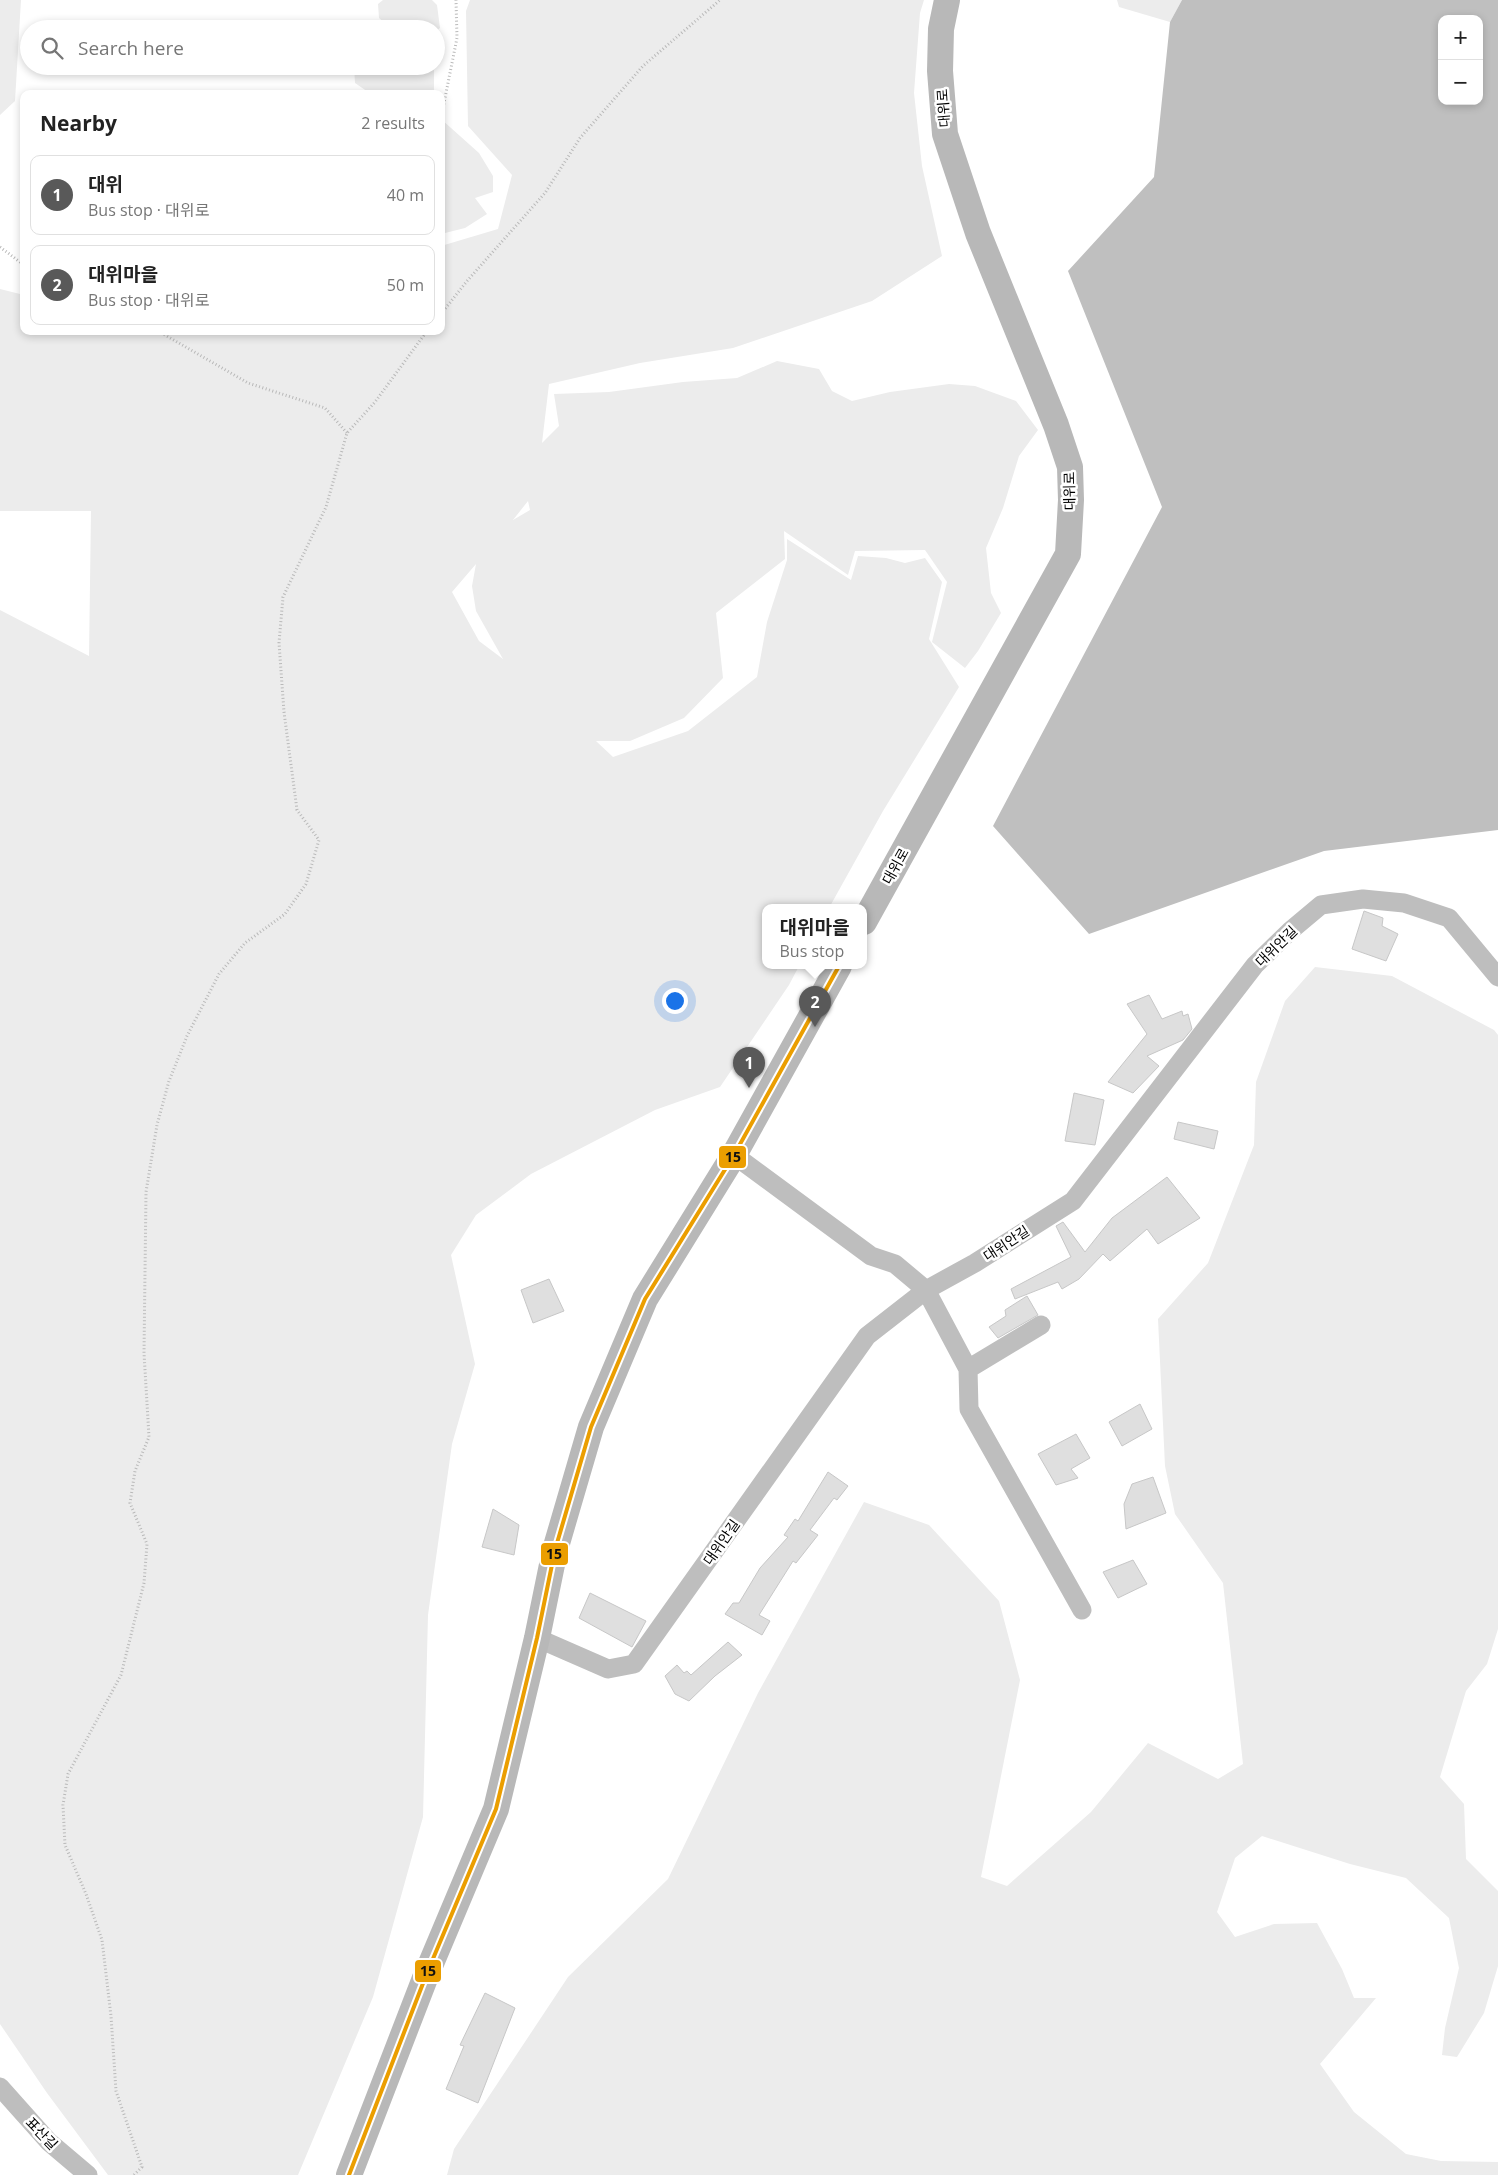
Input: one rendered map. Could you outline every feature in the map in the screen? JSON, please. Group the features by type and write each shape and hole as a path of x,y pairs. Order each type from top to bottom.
{"main road":[{"name":"대위로","path":"867,917 1068,554 1071,500 1070,467 1056,425 978,233 945,134 940,71 941,29 947,0"},
{"path":"349,2175 427,1973 496,1809 537,1638 555,1550 586,1446 621,1355 645,1299 734,1155 837,969"}],"street":[{"name":"대위안길","path":"537,1638 608,1669 634,1664 867,1336 926,1290 974,1263 1073,1201 1256,965 1290,931 1320,905 1363,899 1404,903 1449,918 1498,977"},
{"path":"734,1155 870,1256 895,1264 926,1290 968,1369 969,1409 1082,1610"},
{"path":"968,1369 1041,1324"},
{"name":"표산길","path":"0,2087 49,2142 88,2175"}],"path":[{"path":"445,98 457,38 456,0"},
{"path":"445,309 545,193 580,138 618,95 644,66 720,0"},
{"path":"0,247 20,262"},
{"path":"165,335 248,383 325,408 347,433"},
{"path":"134,2175 142,2167 116,2091 111,2016 102,1940 86,1894 65,1845 63,1805 68,1774 121,1675 144,1583 147,1544 130,1503 135,1471 149,1437 144,1353 146,1192 157,1125 169,1081 187,1036 219,974 245,943 285,914 306,884 319,840 297,810 284,712 278,643 283,597 326,507 347,433 375,402 425,335"}],"shaded area":[{"path":"0,0 21,0 15,101 0,115"},
{"path":"383,0 432,0 437,5 439,20 381,20 379,18 378,4"},
{"path":"470,0 924,0 920,13 914,93 922,166 942,256 872,301 733,348 640,363 549,384 542,443 559,426 554,394 609,392 683,382 737,378 777,361 819,369 832,391 852,401 890,392 949,384 975,386 1016,401 1038,430 1019,456 1003,508 986,548 991,593 1001,613 978,651 965,668 932,642 947,582 925,550 855,551 848,575 784,531 785,559 716,613 723,678 684,718 630,741 596,741 613,757 688,731 757,677 767,622 787,560 787,539 851,580 858,556 886,558 905,563 925,558 942,582 929,639 959,687 883,811 831,904 762,904 762,969 797,969 789,985 720,1087 655,1110 531,1174 476,1215 451,1255 475,1364 452,1444 428,1615 423,1817 373,1997 298,2175 108,2175 47,2093 0,2024 0,610 89,656 91,511 0,511 0,289 20,294 20,335 445,335 445,245 498,229 512,175 468,126 466,11","holes":["528,501 530,510 513,520","476,564 472,586 476,611 503,659 479,641 452,592"]},
{"path":"1117,0 1182,0 1170,22 1119,7"},
{"path":"1182,0 1498,0 1498,830 1324,851 1089,934 993,826 1162,507 1068,271 1154,177 1170,22"},
{"path":"355,75 434,75 434,90 365,90 355,83"},
{"path":"445,123 479,153 493,176 493,192 475,198 487,214 465,228 445,233"},
{"path":"1315,967 1392,976 1494,1030 1498,1035 1498,1629 1487,1664 1466,1691 1440,1777 1464,1804 1466,1859 1498,1891 1498,1966 1484,2013 1457,2057 1442,2055 1445,2028 1459,1968 1449,1918 1406,1878 1350,1864 1262,1836 1235,1858 1217,1912 1235,1937 1274,1924 1317,1923 1342,1969 1354,1998 1376,1998 1320,2064 1354,2112 1406,2154 1441,2161 1498,2162 1498,2175 447,2175 454,2149 568,1977 668,1879 758,1693 864,1502 929,1525 999,1601 1020,1680 981,1877 1007,1886 1091,1812 1148,1743 1218,1779 1243,1764 1223,1583 1175,1514 1165,1466 1158,1319 1208,1263 1254,1145 1256,1082 1285,1001"}],"building":[{"path":"1364,911 1383,918 1382,926 1398,934 1386,961 1352,949"},
{"path":"1149,995 1162,1019 1182,1011 1183,1016 1188,1014 1192,1029 1183,1040 1147,1056 1159,1066 1133,1093 1108,1082 1147,1034 1127,1004"},
{"path":"1074,1093 1104,1100 1095,1145 1065,1141"},
{"path":"1178,1122 1218,1131 1214,1149 1174,1139"},
{"path":"1167,1177 1200,1218 1158,1244 1147,1229 1110,1261 1103,1254 1079,1279 1062,1289 1058,1282 1015,1299 1011,1289 1071,1257 1056,1226 1063,1222 1085,1252 1112,1218"},
{"path":"549,1279 564,1311 533,1323 521,1290"},
{"path":"1027,1296 1038,1315 998,1338 989,1327 1006,1316 1005,1310"},
{"path":"1140,1404 1152,1429 1122,1446 1109,1422"},
{"path":"1076,1434 1090,1458 1071,1469 1078,1478 1056,1485 1038,1454"},
{"path":"828,1472 848,1486 837,1500 834,1498 810,1530 818,1535 796,1563 793,1561 759,1615 770,1621 762,1635 725,1614 733,1603 739,1603 760,1568 788,1537 784,1535 795,1519 798,1521"},
{"path":"1153,1477 1166,1513 1126,1529 1124,1504 1132,1484"},
{"path":"493,1509 519,1525 514,1555 482,1547"},
{"path":"1133,1560 1147,1584 1118,1598 1103,1572"},
{"path":"590,1593 646,1621 632,1647 579,1618"},
{"path":"728,1642 742,1655 715,1676 689,1701 675,1694 665,1676 677,1665 684,1673 687,1671 691,1675"},
{"path":"485,1993 515,2008 478,2103 446,2089 464,2046 460,2045"}],"transit line":[{"name":"15","path":"349,2175 427,1973 496,1809 537,1638 555,1550 591,1427 645,1299 734,1155 837,969"}],"place":[{"name":"대위마을","path":"815,1027"},
{"name":"대위","path":"749,1088"}]}
